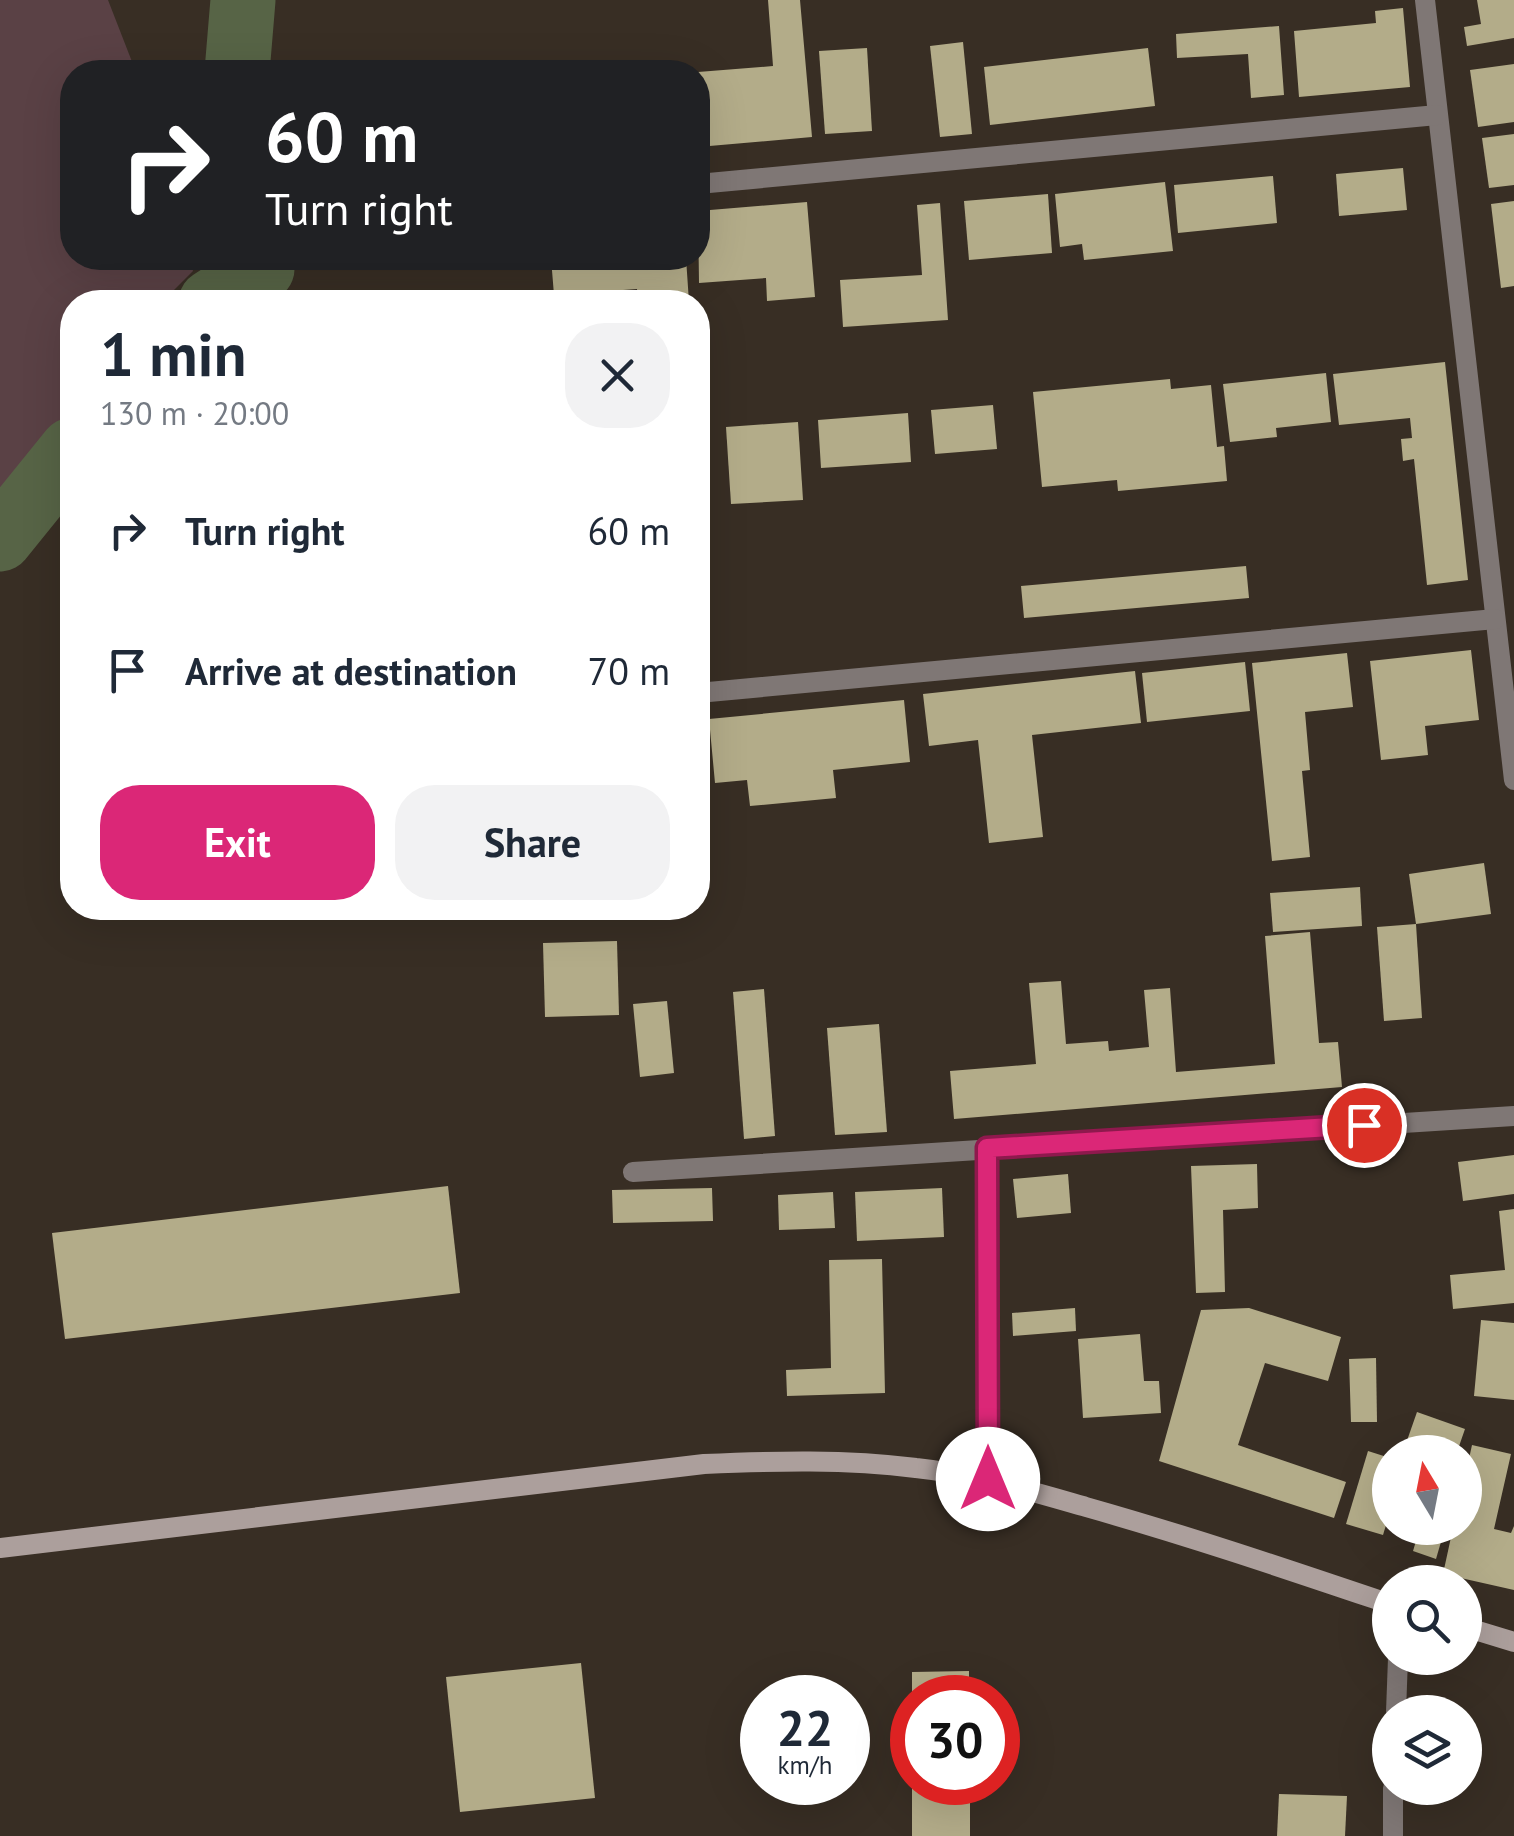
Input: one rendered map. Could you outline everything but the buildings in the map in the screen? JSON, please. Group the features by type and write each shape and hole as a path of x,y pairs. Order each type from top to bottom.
{"main road":[{"path":"0,1548 704,1464 845,1462 988,1479 1189,1536 1372,1598"},
{"path":"1482,1632 1514,1642"}],"street":[{"path":"1425,0 1514,780"},
{"path":"710,183 1437,115"},
{"path":"710,692 1495,618"},
{"path":"633,1172 1514,1116"},
{"path":"987,1148 988,1479"},
{"path":"1393,1805 1393,1836"}],"shaded area":[{"path":"0,0 108,0 131,60 60,60 60,270 193,271 174,290 60,290 60,431 0,509"}],"waterway":[{"path":"238,60 243,0"},
{"path":"230,290 260,270"},
{"path":"0,539 60,465"}],"route":[{"path":"988,1479 987,1148 1364,1125"}]}
